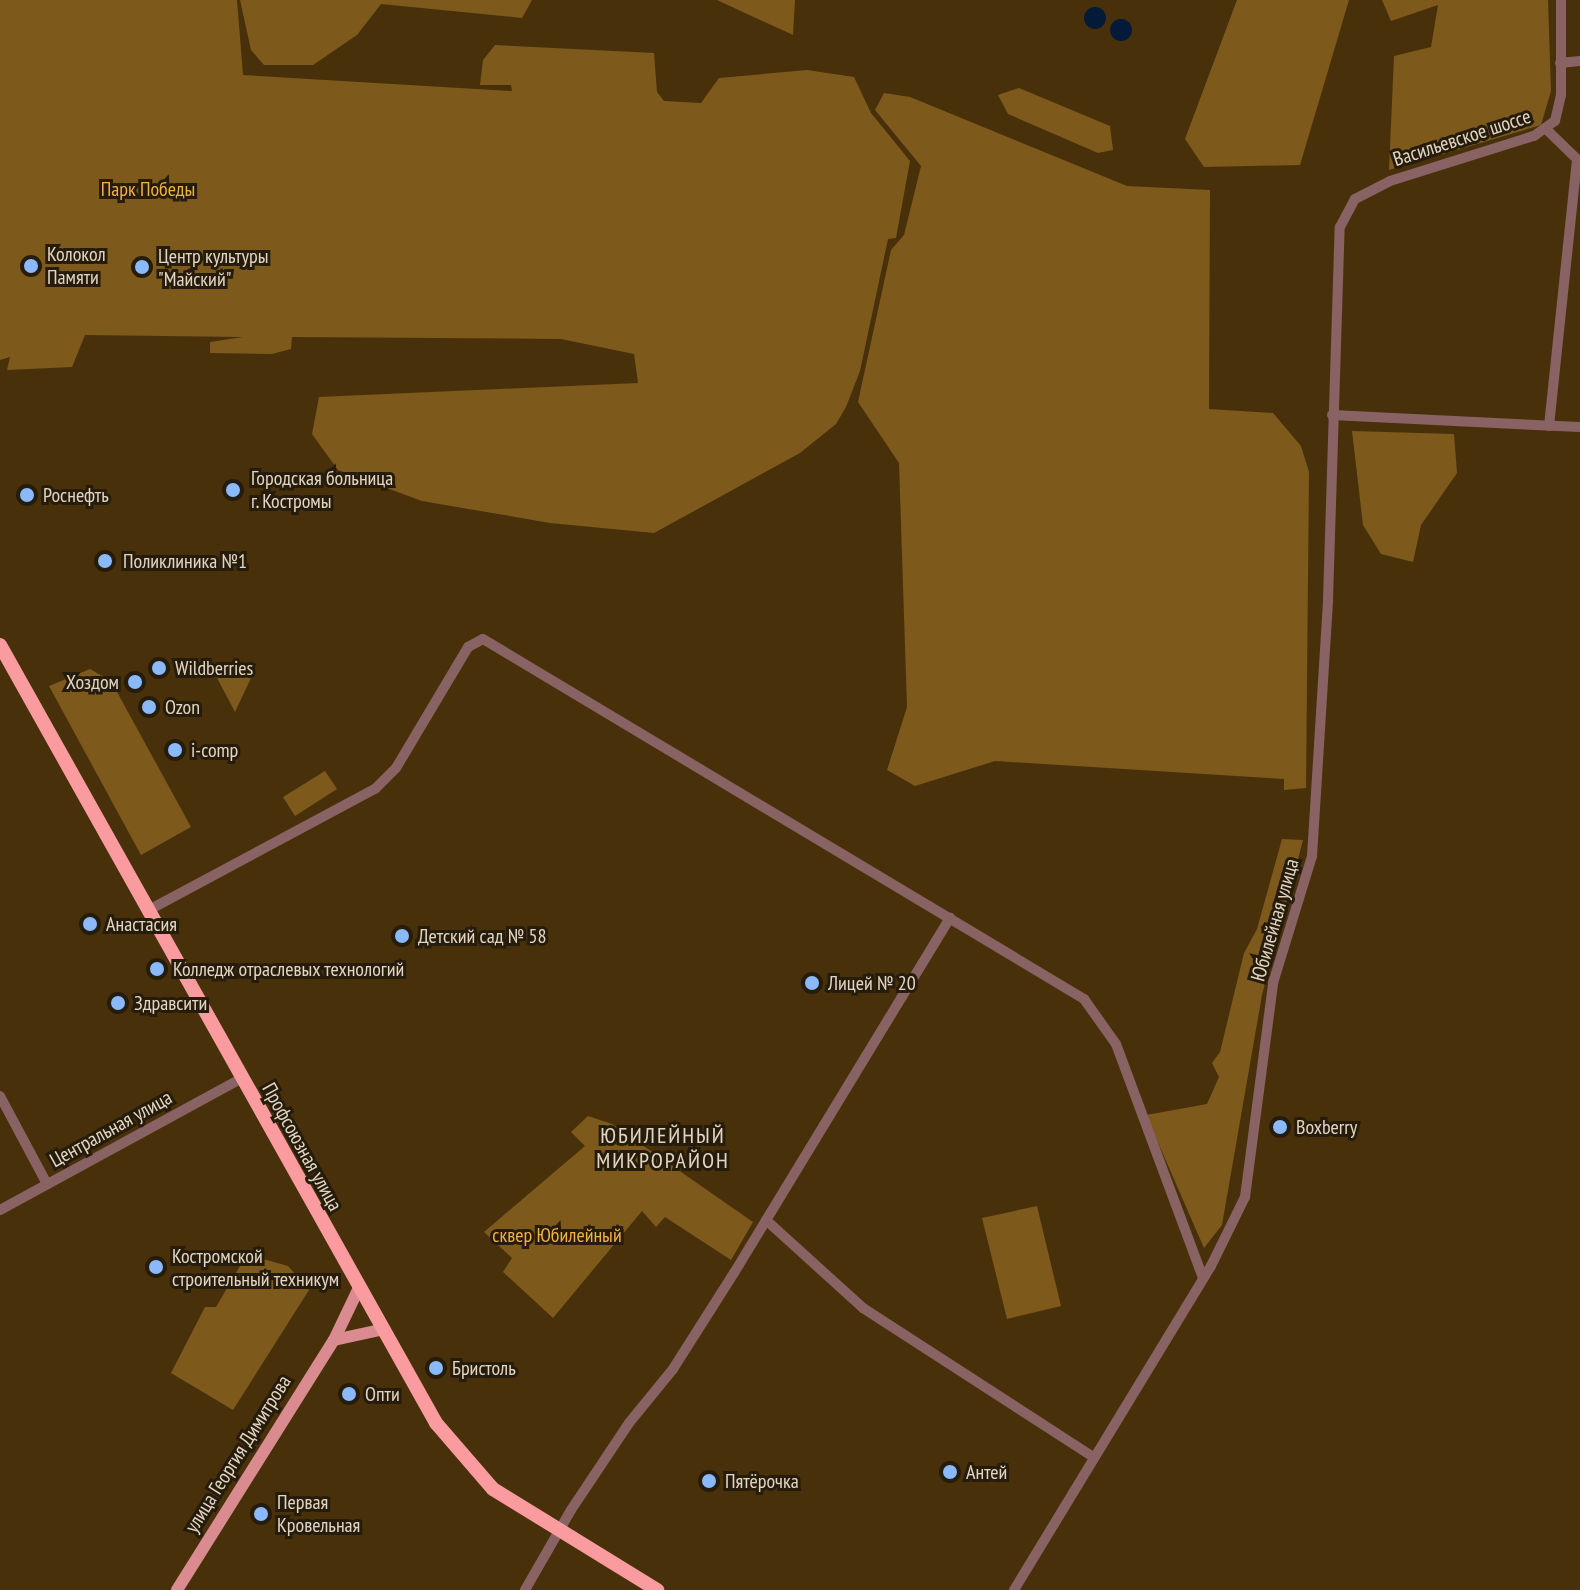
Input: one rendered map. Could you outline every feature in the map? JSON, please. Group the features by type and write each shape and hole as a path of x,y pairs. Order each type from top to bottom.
{"highway":[{"name":"Профсоюзная улица","path":"0,645 380,1330 466,1461 493,1489 657,1590"}],"main road":[{"name":"улица Георгия Димитрова","path":"177,1590 334,1340 358,1290"},
{"path":"334,1340 380,1330"}],"street":[{"name":"Васильевское шоссе","path":"1355,199 1390,181 1546,129 1559,108 1561,0"},
{"path":"1560,63 1580,61"},
{"path":"1546,129 1579,161 1549,426"},
{"name":"Юбилейная улица","path":"1014,1590 1203,1278 1245,1197 1273,983 1312,856 1340,227 1355,199"},
{"path":"1332,415 1580,427"},
{"path":"147,911 375,789 396,768 468,647 483,639 1084,999 1104,1022 1203,1278"},
{"path":"525,1590 629,1423 673,1369 950,918"},
{"name":"Центральная улица","path":"0,1210 240,1079"},
{"path":"0,1097 47,1184"},
{"path":"766,1220 863,1308 1093,1457"}],"green space":[{"name":"Парк Победы","path":"0,0 237,0 243,75 512,91 511,85 480,85 483,60 495,45 654,53 657,92 664,101 701,103 719,78 807,70 854,77 871,113 910,161 896,238 888,239 860,371 846,407 836,424 800,453 654,533 550,523 422,501 338,470 312,434 319,397 638,383 634,354 561,339 292,337 291,349 272,354 210,353 210,342 243,337 85,335 72,367 7,370 10,357 0,360"},
{"path":"240,0 532,0 522,18 381,4 357,35 313,65 264,65 251,50"},
{"path":"717,0 795,0 793,35"},
{"path":"1237,0 1349,0 1300,165 1204,167 1185,139"},
{"path":"1382,0 1548,0 1551,91 1541,125 1389,170 1394,56 1431,47 1438,5 1391,21"},
{"path":"1019,88 1110,126 1113,150 1098,153 1008,114 998,95"},
{"path":"884,93 910,97 1127,186 1210,190 1209,409 1273,413 1301,446 1309,472 1306,788 1284,790 1284,779 995,761 915,786 887,770 907,707 899,463 858,402 891,250 904,235 921,166 875,110"},
{"path":"1352,431 1454,434 1457,473 1421,525 1413,562 1381,554 1363,525"},
{"path":"222,664 251,678 235,712 216,676"},
{"path":"90,669 111,681 191,827 141,855 49,686"},
{"path":"325,771 337,789 295,816 283,797"},
{"path":"1282,839 1303,840 1262,995 1222,1225 1204,1248 1146,1115 1207,1104 1219,1077 1212,1063 1220,1052 1244,953 1257,929"},
{"name":"сквер Юбилейный","path":"588,1116 612,1124 753,1222 731,1260 665,1217 656,1227 642,1211 553,1318 503,1272 512,1258 484,1232 585,1146 571,1132"},
{"path":"1037,1206 1061,1306 1007,1319 982,1218"},
{"path":"263,1259 288,1266 309,1290 233,1410 171,1373 205,1307 216,1307 240,1266"}],"water":[{"path":"1095,7 1106,18 1095,29 1084,18"},
{"path":"1121,19 1129,22 1132,30 1129,38 1121,41 1113,38 1110,30 1113,22"}],"place":[{"name":"Колокол Памяти","path":"31,266"},
{"name":"Центр культуры \"Майский\"","path":"142,267"},
{"name":"Городская больница г. Костромы","path":"233,490"},
{"name":"Роснефть","path":"27,495"},
{"name":"Поликлиника №1","path":"105,561"},
{"name":"Wildberries","path":"159,668"},
{"name":"Хоздом","path":"135,682"},
{"name":"Ozon","path":"149,707"},
{"name":"i-comp","path":"175,750"},
{"name":"Анастасия","path":"90,924"},
{"name":"Детский сад № 58","path":"402,936"},
{"name":"Колледж отраслевых технологий","path":"157,969"},
{"name":"Лицей № 20","path":"812,983"},
{"name":"Здравсити","path":"118,1003"},
{"name":"Boxberry","path":"1280,1127"},
{"name":"Костромской строительный техникум","path":"156,1267"},
{"name":"Бристоль","path":"436,1368"},
{"name":"Опти","path":"349,1394"},
{"name":"Антей","path":"950,1472"},
{"name":"Пятёрочка","path":"709,1481"},
{"name":"Первая Кровельная","path":"261,1514"}],"district":[{"name":"ЮБИЛЕЙНЫЙ МИКРОРАЙОН","path":"663,1148"}]}
